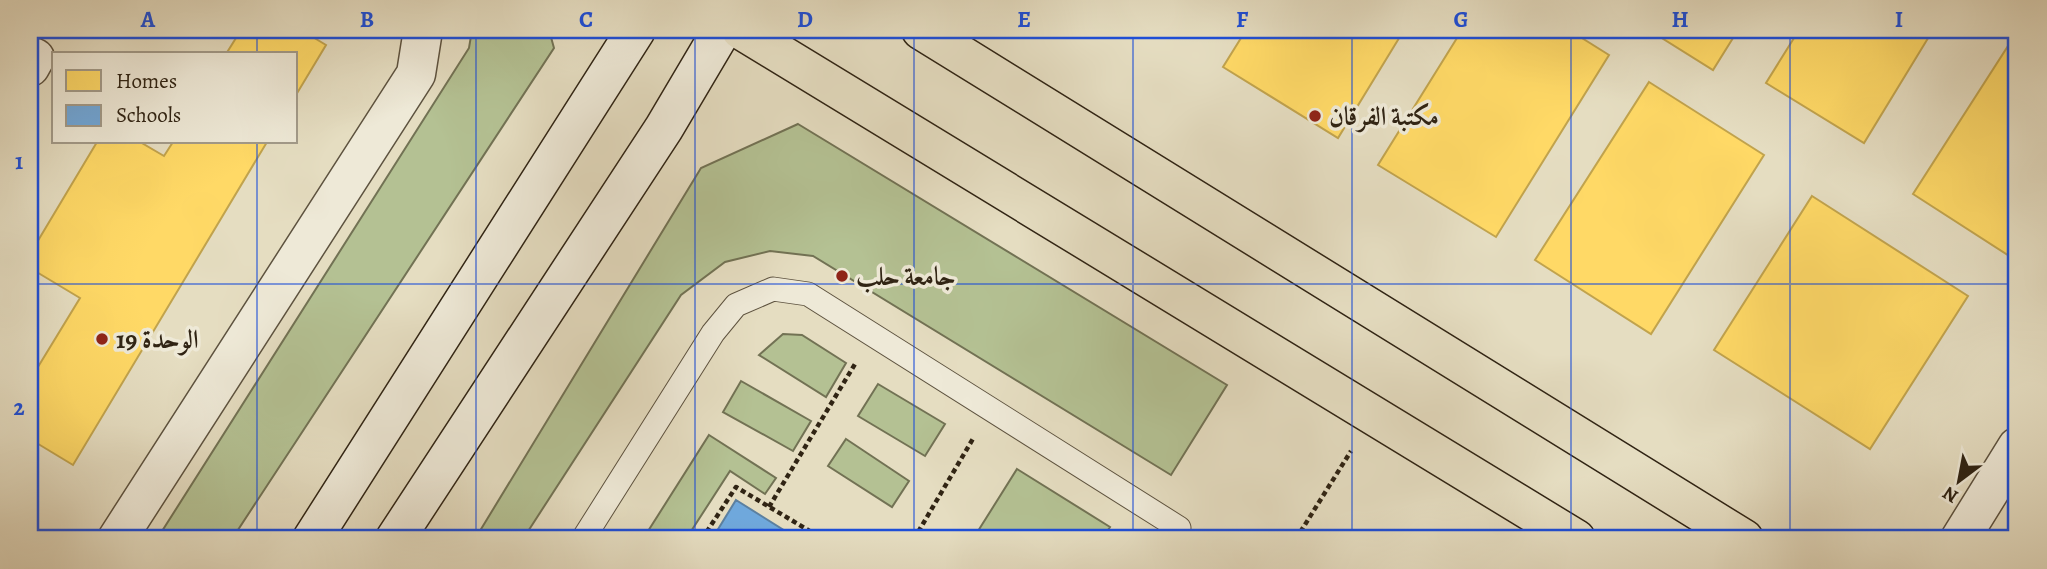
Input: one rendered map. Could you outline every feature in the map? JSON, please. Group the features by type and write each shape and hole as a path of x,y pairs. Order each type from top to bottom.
{"main road":[{"path":"117,539 416,74 423,30"},
{"path":"312,539 636,30"},
{"path":"395,539 656,140 722,30"},
{"path":"741,30 1576,539"},
{"path":"921,30 1744,539"},
{"path":"1960,539 2017,447"}],"lane":[{"path":"583,539 713,333 736,305 773,289 807,294 1180,528"}],"path":[{"path":"769,507 872,335"},
{"path":"914,539 990,409"},
{"path":"1296,539 1374,414"},
{"path":"702,539 736,487 823,539"}],"green space":[{"path":"472,30 549,30 554,48 232,539 157,539 469,48"},
{"path":"798,124 1227,385 1171,475 813,256 770,251 725,262 681,295 523,539 475,539 701,168"},
{"path":"783,334 802,335 846,363 826,397 759,355"},
{"path":"741,381 811,421 793,451 723,412"},
{"path":"878,384 945,424 925,456 858,416"},
{"path":"709,435 776,478 765,494 730,471 686,539 643,539"},
{"path":"846,439 909,481 892,507 828,466"},
{"path":"1017,469 1110,527 1102,539 973,539"}],"building: Homes":[{"path":"241,30 301,30 326,45 298,92 298,52 227,52"},
{"path":"1246,30 1404,30 1338,138 1223,67"},
{"path":"1462,30 1569,30 1609,55 1496,237 1378,165"},
{"path":"1649,30 1738,30 1713,70"},
{"path":"1799,30 1933,30 1864,143 1766,83"},
{"path":"2017,32 2017,261 1913,194"},
{"path":"1649,82 1764,155 1651,334 1535,260"},
{"name":"الوحدة 19","path":"96,144 143,144 164,156 172,144 266,144 73,465 30,439 30,380 80,298 30,268 30,254"},
{"path":"1812,196 1968,296 1870,449 1714,350"}],"building: Schools":[{"path":"736,500 798,539 712,539"},
{"path":"736,500 798,539 712,539"}],"place":[{"name":"مكتبة الفرقان","path":"1315,116"},
{"name":"جامعة حلب","path":"842,276"},
{"name":"الوحدة 19","path":"102,339"}]}
